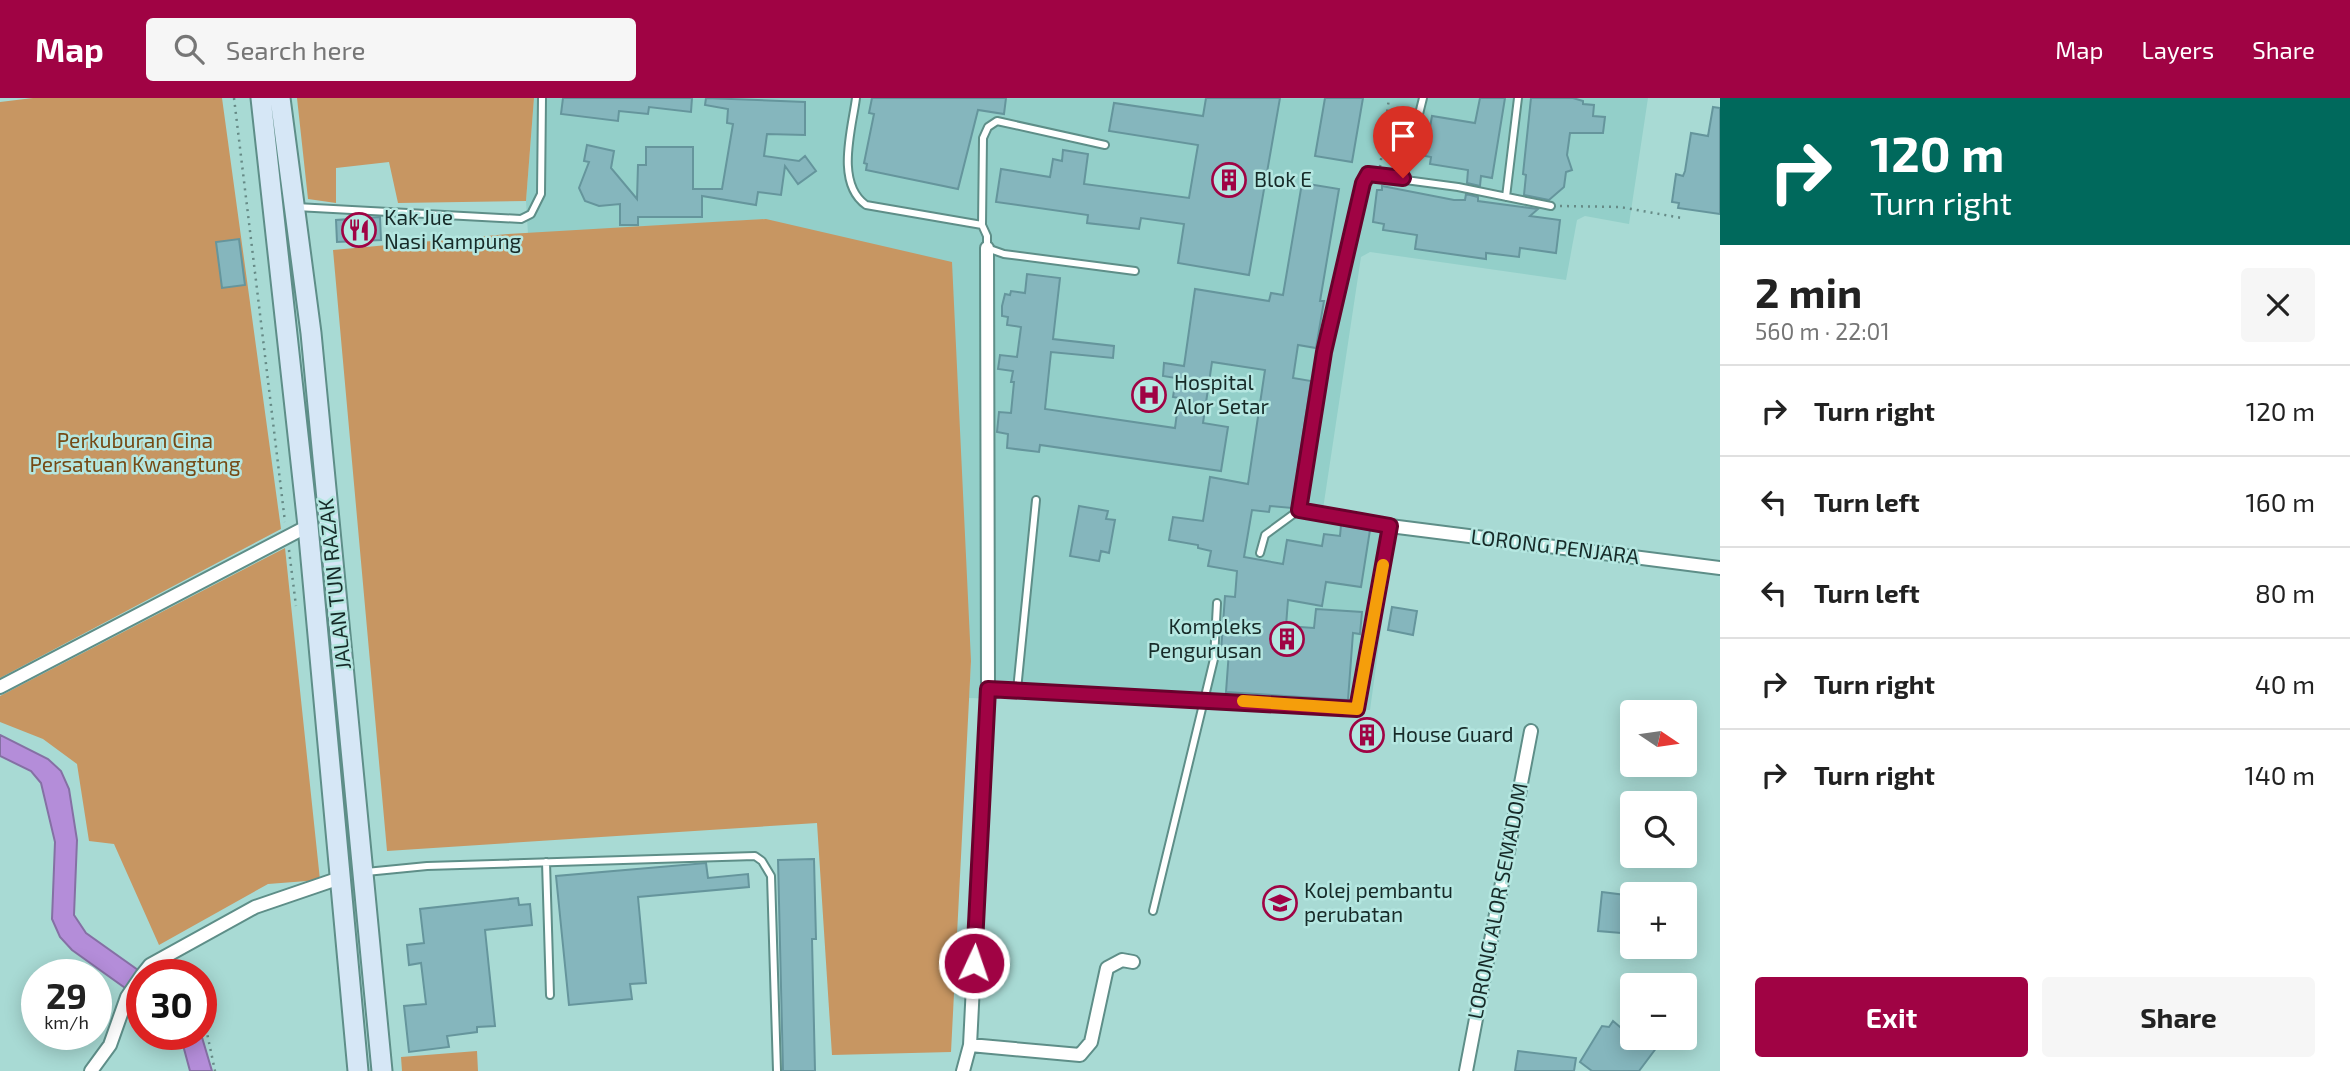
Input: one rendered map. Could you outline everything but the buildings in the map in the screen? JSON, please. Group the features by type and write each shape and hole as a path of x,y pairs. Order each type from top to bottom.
{"main road":[{"name":"JALAN TUN RAZAK","path":"261,98 308,526 358,1071"},
{"name":"JALAN TUN RAZAK","path":"280,98 311,333 382,1071"}],"street":[{"path":"963,1071 970,1045 988,689 986,248"},
{"path":"0,687 308,526"},
{"name":"LORONG PENJARA","path":"1390,526 1720,568"},
{"name":"LORONG ALOR SEMADOM","path":"1466,1071 1531,731"},
{"path":"161,959 255,906 341,878"},
{"path":"970,1045 1080,1055 1091,1042 1107,968 1122,960 1133,962"},
{"path":"90,1071 110,1045 126,1000"}],"lane":[{"path":"293,207 521,219 531,214 541,194 542,98"},
{"path":"856,98 848,167 858,200 866,205 982,225"},
{"path":"1403,178 1423,98"},
{"path":"1506,197 1518,98"},
{"path":"1105,145 997,121 988,127 983,138 982,225 987,236 986,248 1004,254 1135,271"},
{"path":"1260,553 1265,535 1299,510 1324,352 1353,223 1363,183 1368,174 1551,206"},
{"path":"1017,690 1035,500"},
{"path":"988,689 1203,698 1357,709 1390,526 1299,510"},
{"path":"1153,911 1214,659 1217,603"},
{"path":"364,872 546,862 755,856 762,861 771,876 777,1071"},
{"path":"546,862 550,995"}],"path":[{"path":"234,98 298,618"},
{"path":"1380,174 1389,98"},
{"path":"1551,206 1620,206 1682,218"},
{"path":"209,1050 215,1071"}],"shaded area":[{"name":"Hospital Alor Setar","path":"534,98 1648,98 1629,224 1585,216 1577,220 1566,280 1370,252 1361,257 1323,509 1396,520 1370,710 969,698 971,661 766,219 528,234 526,201"},
{"path":"0,735 48,759 61,771 69,789 77,840 74,915 86,933 126,961 126,989 112,979 112,959 85,959 60,937 52,919 55,842 41,783 31,771 0,756"},
{"path":"184,1050 206,1050 212,1071 190,1071"}],"green space":[{"name":"Perkuburan Cina Persatuan Kwangtung","path":"33,98 222,98 281,529 0,678 0,102"},
{"path":"297,98 534,98 526,201 398,203 389,162 336,168 336,203 308,199"},
{"path":"766,219 952,262 971,661 951,1052 832,1055 817,823 387,851 333,250 508,234"},
{"path":"285,548 320,880 268,884 159,945 114,844 89,841 77,764 43,739 0,722 0,696"},
{"path":"477,1051 478,1071 402,1071 401,1057"}],"slow traffic":[{"path":"1243,701 1357,709 1383,565"}],"place":[{"name":"Blok E","path":"1229,180"},
{"name":"Kak Jue Nasi Kampung","path":"359,230"},
{"name":"Hospital Alor Setar","path":"1149,395"},
{"name":"Kompleks Pengurusan","path":"1287,639"},
{"name":"House Guard","path":"1367,735"},
{"name":"Kolej pembantu perubatan","path":"1280,903"}],"route":[{"path":"974,963 988,689 1203,698 1357,709 1390,526 1299,510 1324,352 1363,183 1368,174 1403,178"}]}
